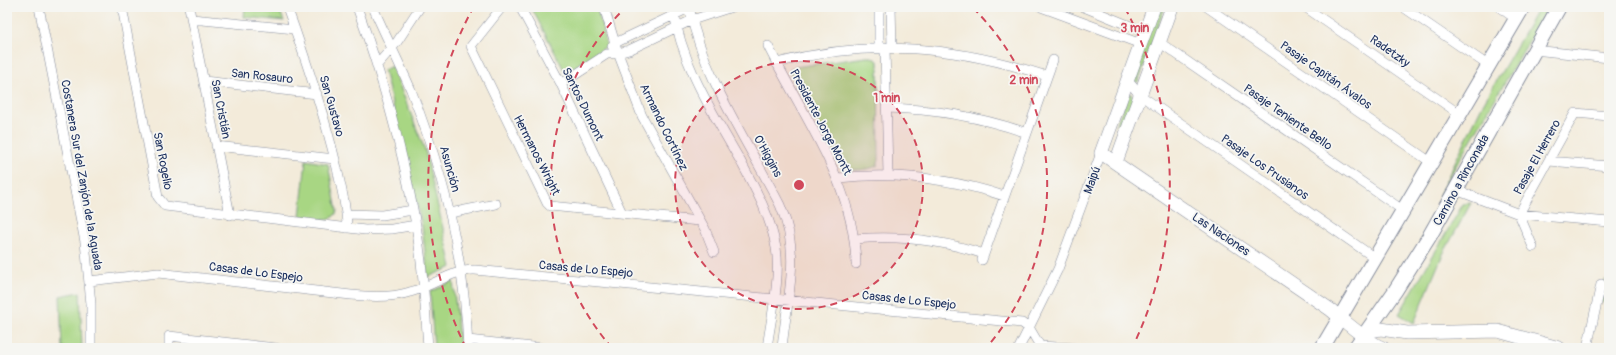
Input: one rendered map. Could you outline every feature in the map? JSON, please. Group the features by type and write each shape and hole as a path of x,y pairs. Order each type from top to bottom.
{"main road":[{"name":"Camino a Rinconada","path":"1355,348 1396,291 1456,190 1559,7"},
{"path":"1322,348 1461,115 1519,13"}],"street":[{"name":"Costanera Sur del Zanjón de la Aguada","path":"39,7 84,242 91,304 91,348"},
{"name":"San Rogelio","path":"122,7 159,201 168,208 374,230 416,225"},
{"name":"San Cristián","path":"189,7 230,215"},
{"name":"San Gustavo","path":"287,7 317,94 335,159 347,214"},
{"path":"357,7 377,65 394,122 413,210 424,288 428,348"},
{"name":"Asunción","path":"373,7 392,48 425,129 450,213 461,272 468,344"},
{"path":"377,65 392,48 420,7"},
{"name":"Hermanos Wright","path":"502,7 471,46 547,203 550,206 699,221"},
{"name":"Santos Dumont","path":"520,7 561,84 622,213"},
{"name":"Armando Cortínez","path":"604,7 618,53 642,116 711,242 714,252"},
{"path":"561,84 607,54 615,43 674,11 690,7"},
{"name":"O'Higgins","path":"690,7 692,20 709,71 784,214 793,251 792,271 782,348"},
{"path":"607,54 618,53 692,20 732,7"},
{"path":"879,7 885,48 888,175"},
{"path":"885,48 891,7"},
{"path":"1041,7 1143,38"},
{"path":"1084,7 1143,38"},
{"name":"Maipú","path":"1019,348 1030,329 1058,269 1154,7"},
{"name":"Maipú","path":"1116,162 1172,7"},
{"name":"Pasaje Capitán Ávalos","path":"1207,7 1432,163"},
{"name":"Radetzky","path":"1305,7 1461,115"},
{"path":"1403,7 1489,66"},
{"path":"1499,7 1519,13"},
{"path":"674,11 677,27 696,82 766,212 774,238 778,262 768,348"},
{"path":"192,19 295,29"},
{"name":"Pasaje Teniente Bello","path":"1159,42 1404,211"},
{"name":"Presidente Jorge Montt","path":"768,46 838,178 849,212 854,239 856,264"},
{"path":"776,63 811,55 885,48 931,49 969,54 1000,61 1048,76"},
{"path":"1534,50 1609,58"},
{"path":"854,239 895,237 925,240 955,245 983,257 1053,60"},
{"name":"Pasaje Los Prusianos","path":"1128,81 1140,95 1375,258"},
{"name":"San Rosauro","path":"204,82 317,94"},
{"path":"886,108 954,114 990,122 1027,133"},
{"name":"Pasaje El Herrero","path":"1519,214 1575,113 1609,116"},
{"path":"1102,151 1132,119"},
{"path":"216,146 335,159"},
{"name":"Las Naciones","path":"1102,151 1340,317 1364,335 1369,342 1383,348"},
{"path":"1549,160 1609,166"},
{"path":"838,178 888,175 950,181 1004,196"},
{"path":"1456,190 1519,214 1609,222"},
{"path":"450,213 496,204"},
{"path":"347,228 347,214 382,215 413,210"},
{"path":"1519,214 1533,247"},
{"name":"Casas de Lo Espejo","path":"89,281 158,273 366,296 402,294 424,288 461,272 475,270 1022,323 1030,329"},
{"path":"1587,348 1601,284"},
{"path":"1030,329 1039,347 1075,348"},
{"path":"1364,335 1372,331 1381,330 1407,333 1498,331 1559,348"},
{"path":"169,348 169,336 276,348"},
{"path":"468,344 542,348"}],"green space":[{"path":"245,7 278,7 284,21 244,17"},
{"path":"531,7 597,7 607,46 570,71 564,70"},
{"path":"1157,7 1165,7 1138,82 1132,82"},
{"path":"1539,7 1549,7 1439,195 1483,104"},
{"path":"872,57 878,61 879,160 877,166 859,170 849,170 842,167 791,75 790,70 795,67"},
{"path":"392,66 425,150 452,267 428,277 422,226 384,70"},
{"path":"1130,93 1134,98 1126,118 1115,126"},
{"path":"306,160 328,164 337,211 331,218 321,219 300,216"},
{"path":"1471,203 1442,256 1414,323 1399,314 1463,204"},
{"path":"1605,280 1609,280 1609,304 1602,302"},
{"path":"453,281 460,348 434,348 430,292"},
{"path":"80,292 82,348 62,348 60,296"}]}
